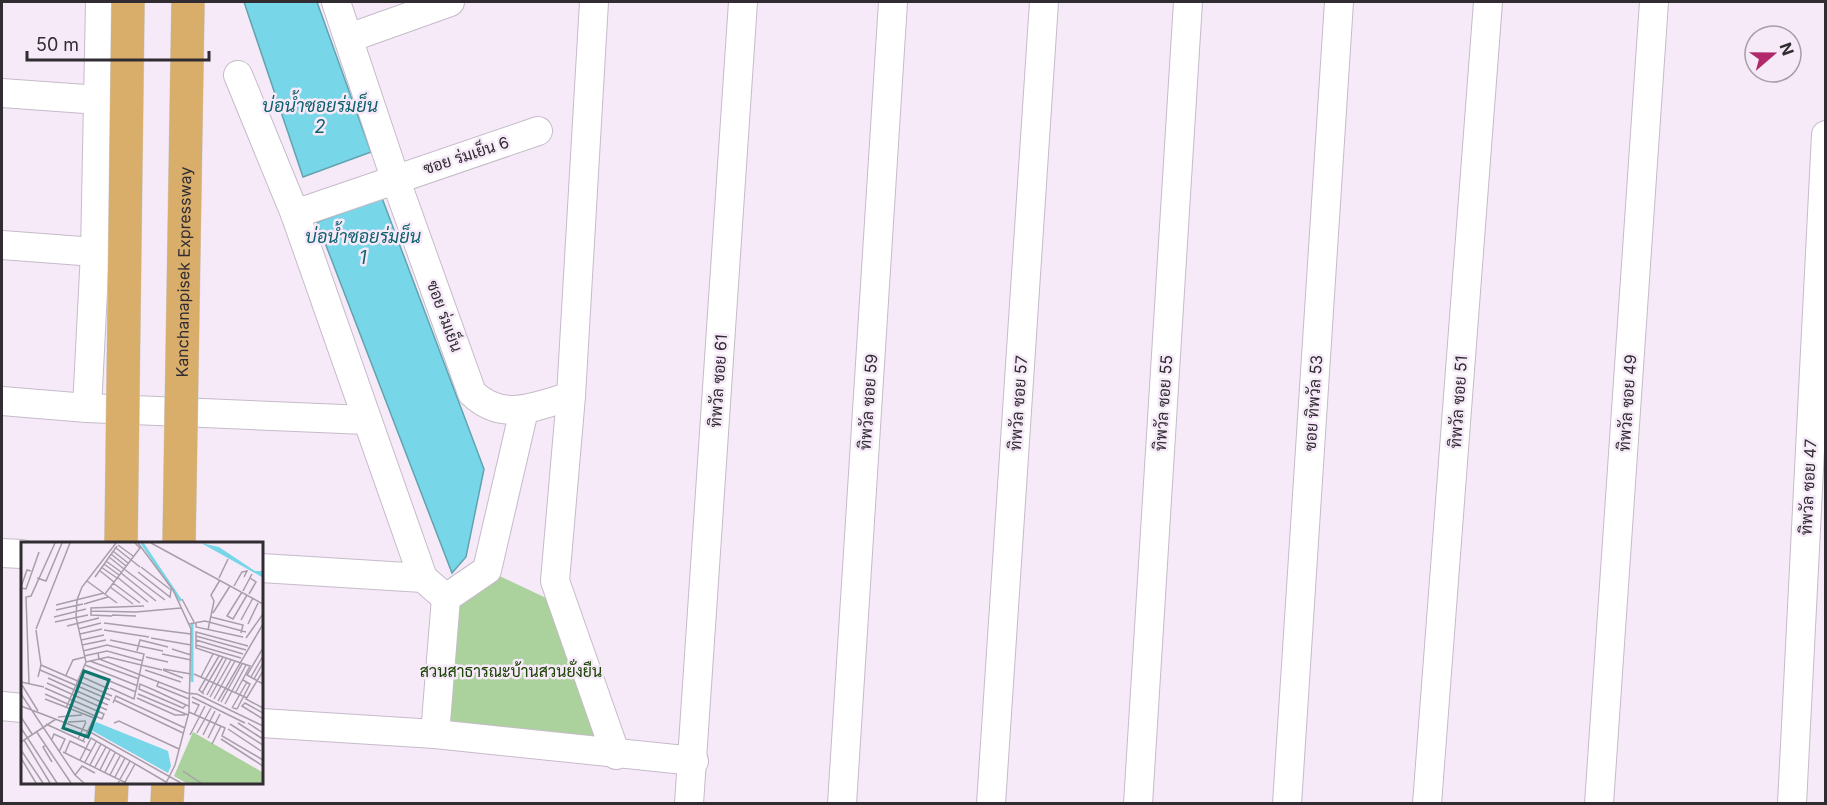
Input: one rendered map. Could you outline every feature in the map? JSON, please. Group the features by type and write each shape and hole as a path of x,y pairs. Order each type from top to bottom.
{"highway":[{"path":"121,542 128,2"},
{"name":"Kanchanapisek Expressway","path":"179,542 188,2"},
{"path":"111,804 112,784"},
{"path":"167,804 168,784"}],"street":[{"path":"87,408 95,252 100,2"},
{"name":"ซอย ร่มเย็น","path":"336,2 395,178 472,393 484,404 498,410 524,410 571,396"},
{"path":"349,38 450,2"},
{"path":"594,2 571,396 555,581 616,755"},
{"name":"ทิพวัล ซอย 61","path":"693,761 743,2"},
{"name":"ทิพวัล ซอย 59","path":"843,804 893,2"},
{"name":"ทิพวัล ซอย 57","path":"991,804 1044,2"},
{"name":"ทิพวัล ซอย 55","path":"1138,804 1188,2"},
{"name":"ซอย ทิพวัล 53","path":"1287,804 1339,2"},
{"name":"ทิพวัล ซอย 51","path":"1427,804 1488,2"},
{"name":"ทิพวัล ซอย 49","path":"1599,804 1654,2"},
{"path":"238,75 295,214 423,578 446,598"},
{"path":"2,93 99,100"},
{"name":"ซอย ร่มเย็น 6","path":"295,214 538,131"},
{"name":"ทิพวัล ซอย 47","path":"1792,804 1826,135"},
{"path":"2,245 95,252"},
{"path":"2,401 87,408 366,420"},
{"path":"446,598 487,570 524,410"},
{"path":"2,553 21,554"},
{"path":"262,568 423,578"},
{"path":"435,734 446,598"},
{"path":"2,706 21,708"},
{"path":"262,723 435,734 616,755 693,761 689,804"}],"green space":[{"name":"สวนสาธารณะบ้านสวนยั่งยืน","path":"487,570 563,606 616,755 435,734 446,598"}],"water":[{"name":"บ่อน้ำซอยร่มย็น 2","path":"244,2 317,2 371,152 303,177"},
{"name":"บ่อน้ำซอยร่มย็น 1","path":"382,198 484,469 466,557 452,573 317,222"}]}
